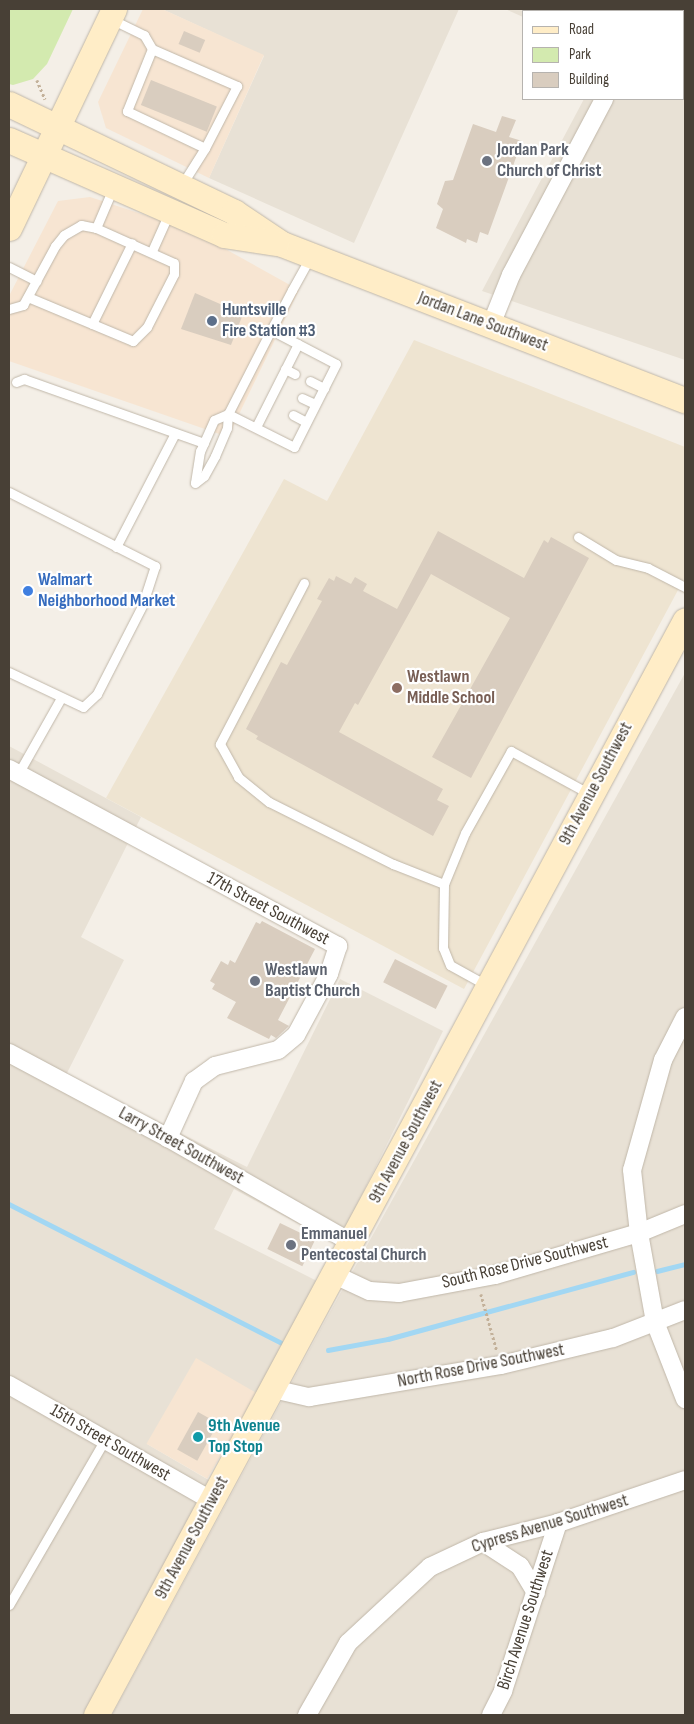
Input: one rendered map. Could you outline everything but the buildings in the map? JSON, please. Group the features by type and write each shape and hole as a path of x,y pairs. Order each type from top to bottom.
{"main road":[{"path":"9,228 112,14"},
{"name":"Jordan Lane Southwest","path":"9,104 234,212 282,244"},
{"name":"Jordan Lane Southwest","path":"9,140 224,235 282,244 685,400"},
{"name":"9th Avenue Southwest","path":"96,1715 335,1275 590,794 685,620"}],"street":[{"path":"491,325 511,275 603,100"},
{"name":"17th Street Southwest","path":"13,772 338,946 329,974 296,1035 278,1050 215,1066 194,1081 168,1138"},
{"path":"685,1017 663,1060 632,1170 638,1233 655,1322 685,1400"},
{"name":"Larry Street Southwest","path":"9,1053 168,1138 352,1243"},
{"name":"South Rose Drive Southwest","path":"335,1275 370,1291 399,1294 495,1275 638,1233 685,1214"},
{"name":"North Rose Drive Southwest","path":"273,1389 309,1397 501,1365 613,1338 685,1310"},
{"name":"15th Street Southwest","path":"9,1385 212,1501"},
{"name":"Cypress Avenue Southwest","path":"307,1715 348,1643 430,1567 483,1542 558,1523 685,1480"},
{"name":"Birch Avenue Southwest","path":"491,1715 503,1691 558,1523"},
{"path":"483,1542 520,1566 536,1593"}],"lane":[{"path":"112,14 144,35 152,49 237,86 205,148 180,186"},
{"path":"152,49 127,111 205,148"},
{"path":"96,228 114,188"},
{"path":"152,251 169,212"},
{"path":"9,309 17,309 28,297 64,235 82,225 96,228 167,257 175,267 140,336 133,341 126,340 28,297"},
{"path":"92,324 132,243"},
{"path":"271,330 336,364 294,446 228,414 214,420 204,443 195,483 204,476 227,428 228,414 271,330 312,255"},
{"path":"9,267 37,281"},
{"path":"256,428 273,405 277,386 298,344"},
{"path":"285,369 295,374"},
{"path":"16,382 24,379 204,443"},
{"path":"310,382 324,388"},
{"path":"277,386 286,390"},
{"path":"302,398 315,404"},
{"path":"293,415 306,422"},
{"path":"116,547 175,433"},
{"path":"9,492 155,566 151,585 94,698 83,707 9,672"},
{"path":"578,537 616,560 648,568 685,587"},
{"path":"304,583 220,744 238,777 269,802 393,864 444,884"},
{"path":"13,772 61,698"},
{"path":"488,986 447,962 442,936 444,884 465,833 511,751 590,794"},
{"path":"9,1605 104,1441"}],"path":[{"path":"483,1303 501,1365"}],"shaded area":[{"path":"143,9 162,9 264,55 209,178 106,128 98,102"},
{"path":"162,9 459,9 354,243 209,178 264,56"},
{"path":"505,9 685,9 685,360 482,291 583,100 684,100 684,10 522,10 522,17"},
{"path":"90,197 193,231 299,290 228,437 9,361 9,296 58,201"},
{"name":"Westlawn Middle School","path":"414,340 685,447 685,577 464,989 106,798 284,479 327,501"},
{"path":"685,673 685,1715 112,1715 325,1321"},
{"path":"9,746 141,817 81,937 124,960 66,1075 247,1167 340,979 443,1031 337,1245 234,1189 214,1229 319,1282 257,1393 147,1444 212,1482 84,1715 9,1715"},
{"path":"196,1358 257,1393 207,1479 146,1444"}],"green space":[{"path":"9,9 73,9 47,64 33,79 13,85 9,84"}],"waterway":[{"path":"9,1204 282,1343"},
{"path":"657,1271 685,1264"},
{"path":"328,1350 388,1339 633,1272"}],"place":[{"name":"Jordan Park Church of Christ","path":"487,161"},
{"name":"Huntsville Fire Station #3","path":"212,321"},
{"name":"Walmart Neighborhood Market","path":"28,591"},
{"name":"Westlawn Middle School","path":"397,688"},
{"name":"Westlawn Baptist Church","path":"255,981"},
{"name":"Emmanuel Pentecostal Church","path":"291,1245"},
{"name":"9th Avenue Top Stop","path":"198,1437"}]}
